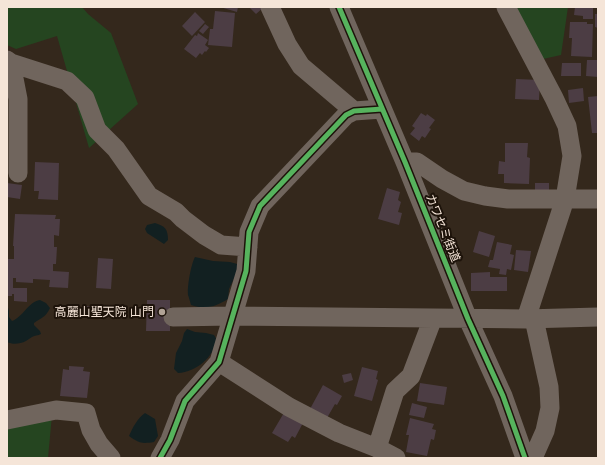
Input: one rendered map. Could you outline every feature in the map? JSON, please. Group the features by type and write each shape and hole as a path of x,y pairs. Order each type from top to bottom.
{"street":[{"path":"270,7 287,44 301,66 354,111"},
{"name":"カワセミ街道","path":"339,7 405,162 468,319 502,396 525,458"},
{"path":"506,7 567,126 572,156 565,199 530,319 549,387 550,408 545,431 533,458"},
{"path":"9,61 67,81 85,98 97,130 116,149 150,196 176,212 204,235 221,245 248,246"},
{"path":"9,61 18,99 18,173"},
{"path":"160,458 170,440 185,401 219,362 246,271 249,232 260,206 346,115 354,111 382,109"},
{"path":"405,162 417,162 442,179 464,190 485,196 508,199 598,200"},
{"path":"173,318 232,316 468,319 598,317"},
{"path":"378,448 395,391 411,376 433,318"},
{"path":"219,362 289,407 339,433 378,448 396,458"},
{"path":"7,420 56,410 86,413 91,430 99,444 111,458"}],"green space":[{"path":"7,7 82,7 88,14 111,33 138,104 89,148 57,36 16,49 7,45"},
{"path":"510,7 568,7 561,55 543,59"},
{"path":"52,415 48,458 7,458 7,424"}],"shaded area":[{"path":"155,223 164,227 167,231 168,240 164,244 147,233 145,229 147,225"},
{"path":"195,257 237,264 239,268 229,289 228,299 210,307 196,307 191,305 188,295 188,287"},
{"path":"40,300 46,303 50,308 45,315 34,323 41,334 19,343 12,344 7,342 7,304 9,317 12,321 29,306"},
{"path":"187,329 214,335 217,340 208,358 198,367 178,373 174,369 176,353"},
{"path":"145,413 155,419 158,436 154,442 140,442 129,436 136,423"}],"building":[{"path":"220,7 238,7 237,12"},
{"path":"249,7 264,7 256,14"},
{"path":"575,7 593,7 593,19 583,19 583,16 574,15"},
{"path":"215,11 235,13 232,47 208,45 210,29 213,29"},
{"path":"195,12 205,22 192,36 182,26"},
{"path":"595,14 598,14 598,28 595,27"},
{"path":"570,22 587,22 587,24 593,24 592,57 571,56 572,38 569,38"},
{"path":"205,24 209,27 203,34 199,31"},
{"path":"198,33 208,40 205,45 209,48 202,55 200,53 196,58 184,49 195,35 197,36"},
{"path":"587,60 598,60 598,77 586,76"},
{"path":"562,63 581,63 581,76 561,76"},
{"path":"516,79 540,80 539,100 515,99"},
{"path":"583,88 584,101 569,103 568,90"},
{"path":"598,96 598,133 592,133 588,97"},
{"path":"421,113 426,116 427,114 435,120 429,128 431,129 425,138 422,136 419,141 410,134 415,128 412,126"},
{"path":"505,143 528,143 527,157 530,158 529,184 504,183 504,174 498,174 499,161 505,162"},
{"path":"35,162 59,163 58,200 38,199 39,191 34,191"},
{"path":"7,183 22,185 20,199 7,197"},
{"path":"535,183 549,183 549,193 535,193"},
{"path":"387,188 400,192 398,200 401,202 398,212 402,213 399,225 378,219"},
{"path":"15,214 56,215 55,219 60,219 59,236 54,235 54,247 57,247 56,264 53,264 53,271 69,272 68,288 49,287 50,280 33,279 33,283 16,282 16,278 13,278 13,288 27,288 27,302 14,301 14,294 12,294 12,296 7,296 7,259 14,259 13,246"},
{"path":"479,231 495,236 489,257 473,252"},
{"path":"497,242 512,245 510,254 514,255 511,270 507,269 506,275 499,274 500,269 488,267 490,260 493,260"},
{"path":"516,250 531,251 528,272 514,270"},
{"path":"98,258 113,259 111,289 96,288"},
{"path":"490,272 490,277 507,277 507,291 471,291 471,273"},
{"path":"147,300 170,300 170,331 146,331"},
{"path":"86,306 98,307 97,319 85,318"},
{"path":"69,366 84,367 83,371 90,372 87,398 60,396 63,369 69,370"},
{"path":"362,367 378,371 376,379 378,380 372,401 354,396"},
{"path":"351,373 353,380 344,383 342,375"},
{"path":"420,383 447,387 444,405 417,401"},
{"path":"323,385 342,396 337,405 335,404 327,418 310,409"},
{"path":"412,403 427,407 424,418 409,415"},
{"path":"285,411 304,421 295,438 292,436 288,442 272,433"},
{"path":"410,418 434,424 432,429 436,430 434,440 431,439 427,456 406,452 409,435 406,435"}],"cycle path":[{"path":"339,7 405,162 468,319 503,396 525,458"},
{"path":"160,458 170,440 185,401 219,362 246,271 249,232 260,206 346,115 354,111 382,109"}],"place":[{"name":"高麗山聖天院 山門","path":"162,312"}]}
